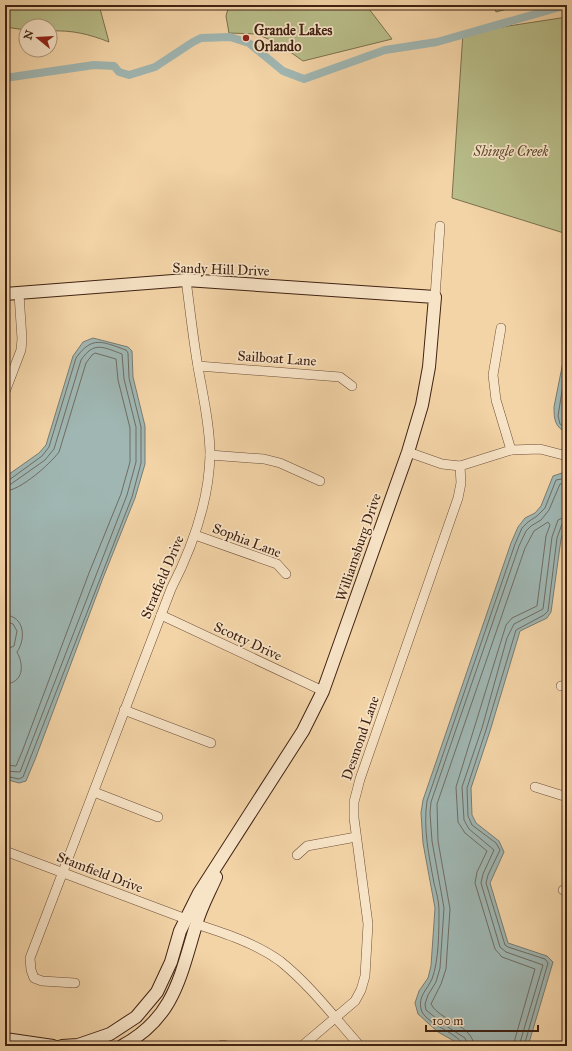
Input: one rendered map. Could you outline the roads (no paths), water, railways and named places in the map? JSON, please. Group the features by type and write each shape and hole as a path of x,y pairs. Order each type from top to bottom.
{"street":[{"name":"Williamsburg Drive","path":"191,921 226,852 303,731 323,692 408,452 422,405 428,367 440,226"},
{"name":"Sandy Hill Drive","path":"5,294 186,280 435,297"},
{"name":"Stratfield Drive","path":"75,983 42,981 34,978 30,970 30,958 171,589 188,557 203,505 210,455 208,419 198,366 186,280"},
{"path":"5,392 21,350 22,339 19,294"},
{"path":"501,328 493,375 496,400 511,450"},
{"name":"Sailboat Lane","path":"198,366 340,377 352,386"},
{"path":"408,452 442,464 460,466 511,450 540,449 567,456"},
{"path":"210,455 264,459 280,463 320,481"},
{"name":"Desmond Lane","path":"302,1046 355,1001 361,990 365,976 368,924 366,898 356,837 354,802 360,779 458,498 461,483 460,466"},
{"name":"Sophia Lane","path":"195,535 277,564 286,574"},
{"name":"Scotty Drive","path":"161,615 323,692"},
{"path":"124,710 211,743"},
{"path":"535,787 567,797"},
{"path":"94,792 158,817"},
{"path":"297,856 307,846 356,837"},
{"name":"Stamfield Drive","path":"5,851 231,935 278,960 302,981 360,1046"},
{"path":"62,1046 94,1041 110,1034 136,1017 157,992 165,977 180,931 191,921"},
{"path":"122,1046 144,1031 158,1017 169,1002 185,968 191,921"},
{"path":"5,1039 53,1046"}],"water":[{"path":"93,338 128,347 132,351 133,377 145,426 145,464 135,498 103,578 36,757 26,781 19,783 5,779 5,676 7,644 5,628 5,477 39,453 46,445 73,356 83,342"},
{"path":"567,342 567,433 563,431 556,423 554,407"},
{"path":"562,473 567,474 567,522 561,539 551,612 547,618 520,631 471,788 472,815 476,823 499,841 504,852 490,883 508,943 547,956 553,962 528,1046 463,1046 438,1032 418,1014 415,1003 419,991 428,978 431,966 435,908 423,843 421,813 423,800 511,543 518,527 525,518 535,513 541,506 553,476"}],"waterway":[{"name":"Shingle Creek","path":"5,78 94,65 114,66 119,72 129,75 155,67 201,38 230,37 249,43 283,71 304,79 385,50 437,42 567,5"}],"place":[{"name":"Grande Lakes Orlando","path":"246,38"}]}
